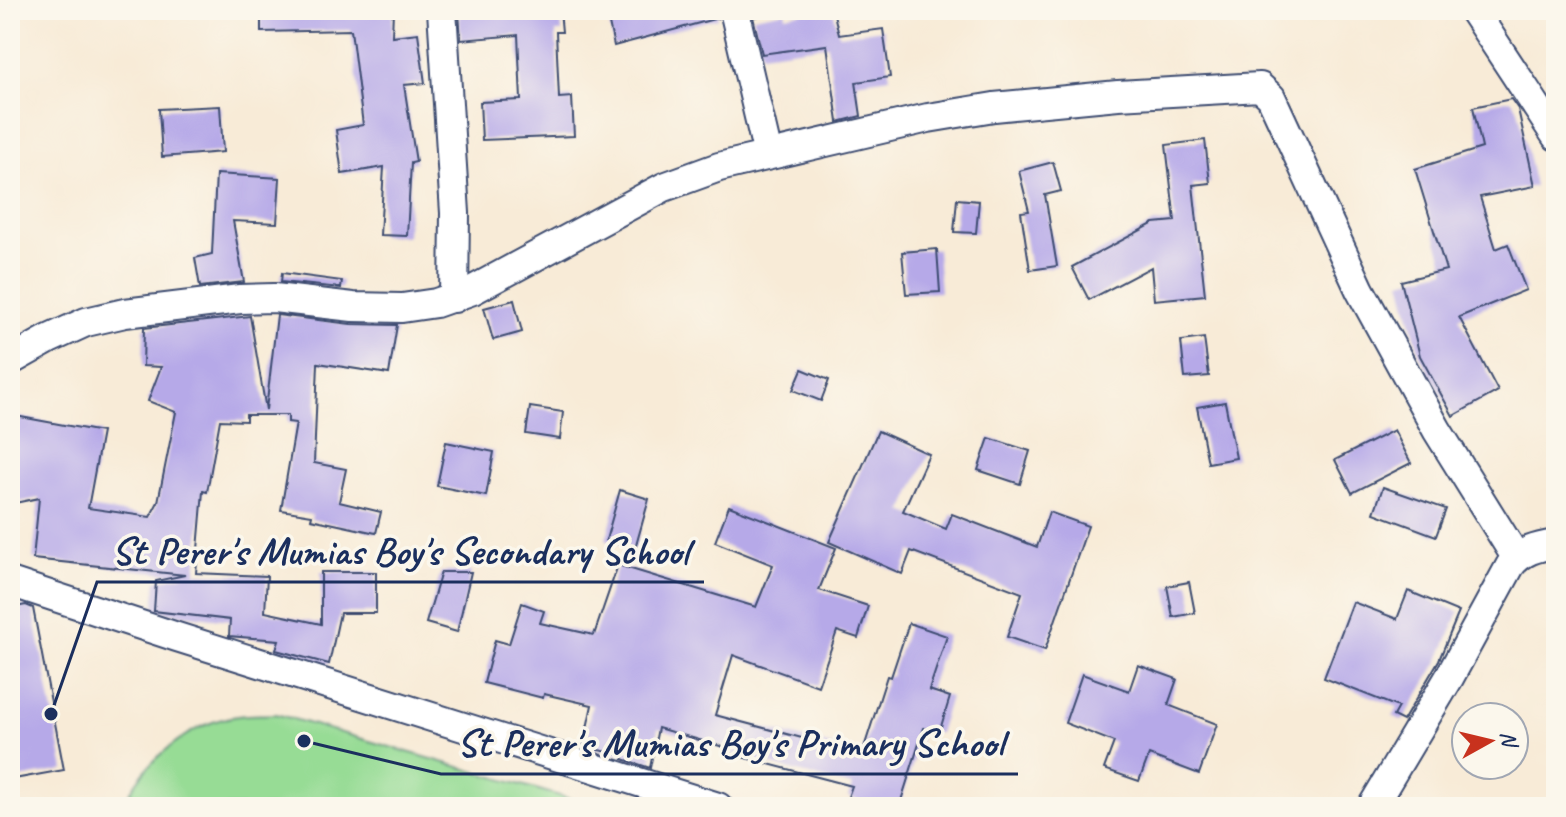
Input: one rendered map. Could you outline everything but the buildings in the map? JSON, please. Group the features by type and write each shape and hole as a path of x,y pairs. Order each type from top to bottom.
{"street":[{"path":"442,10 455,213 454,298"},
{"path":"734,10 768,155"},
{"path":"1473,10 1556,136"},
{"path":"10,361 86,322 125,313 240,299 274,298 353,307 402,308 454,298 664,187 719,167 928,118 994,107 1118,95 1260,87 1271,97 1360,290 1437,430 1516,557"},
{"path":"1372,807 1516,557 1529,549 1556,544"},
{"path":"10,582 718,807"}],"green space":[{"path":"276,714 598,807 123,807 155,760 185,736 220,720 243,715"}],"place":[{"name":"St Perer's Mumias Boy's Secondary School","path":"51,714"},
{"name":"St Perer's Mumias Boy's Primary School","path":"304,741"}]}
